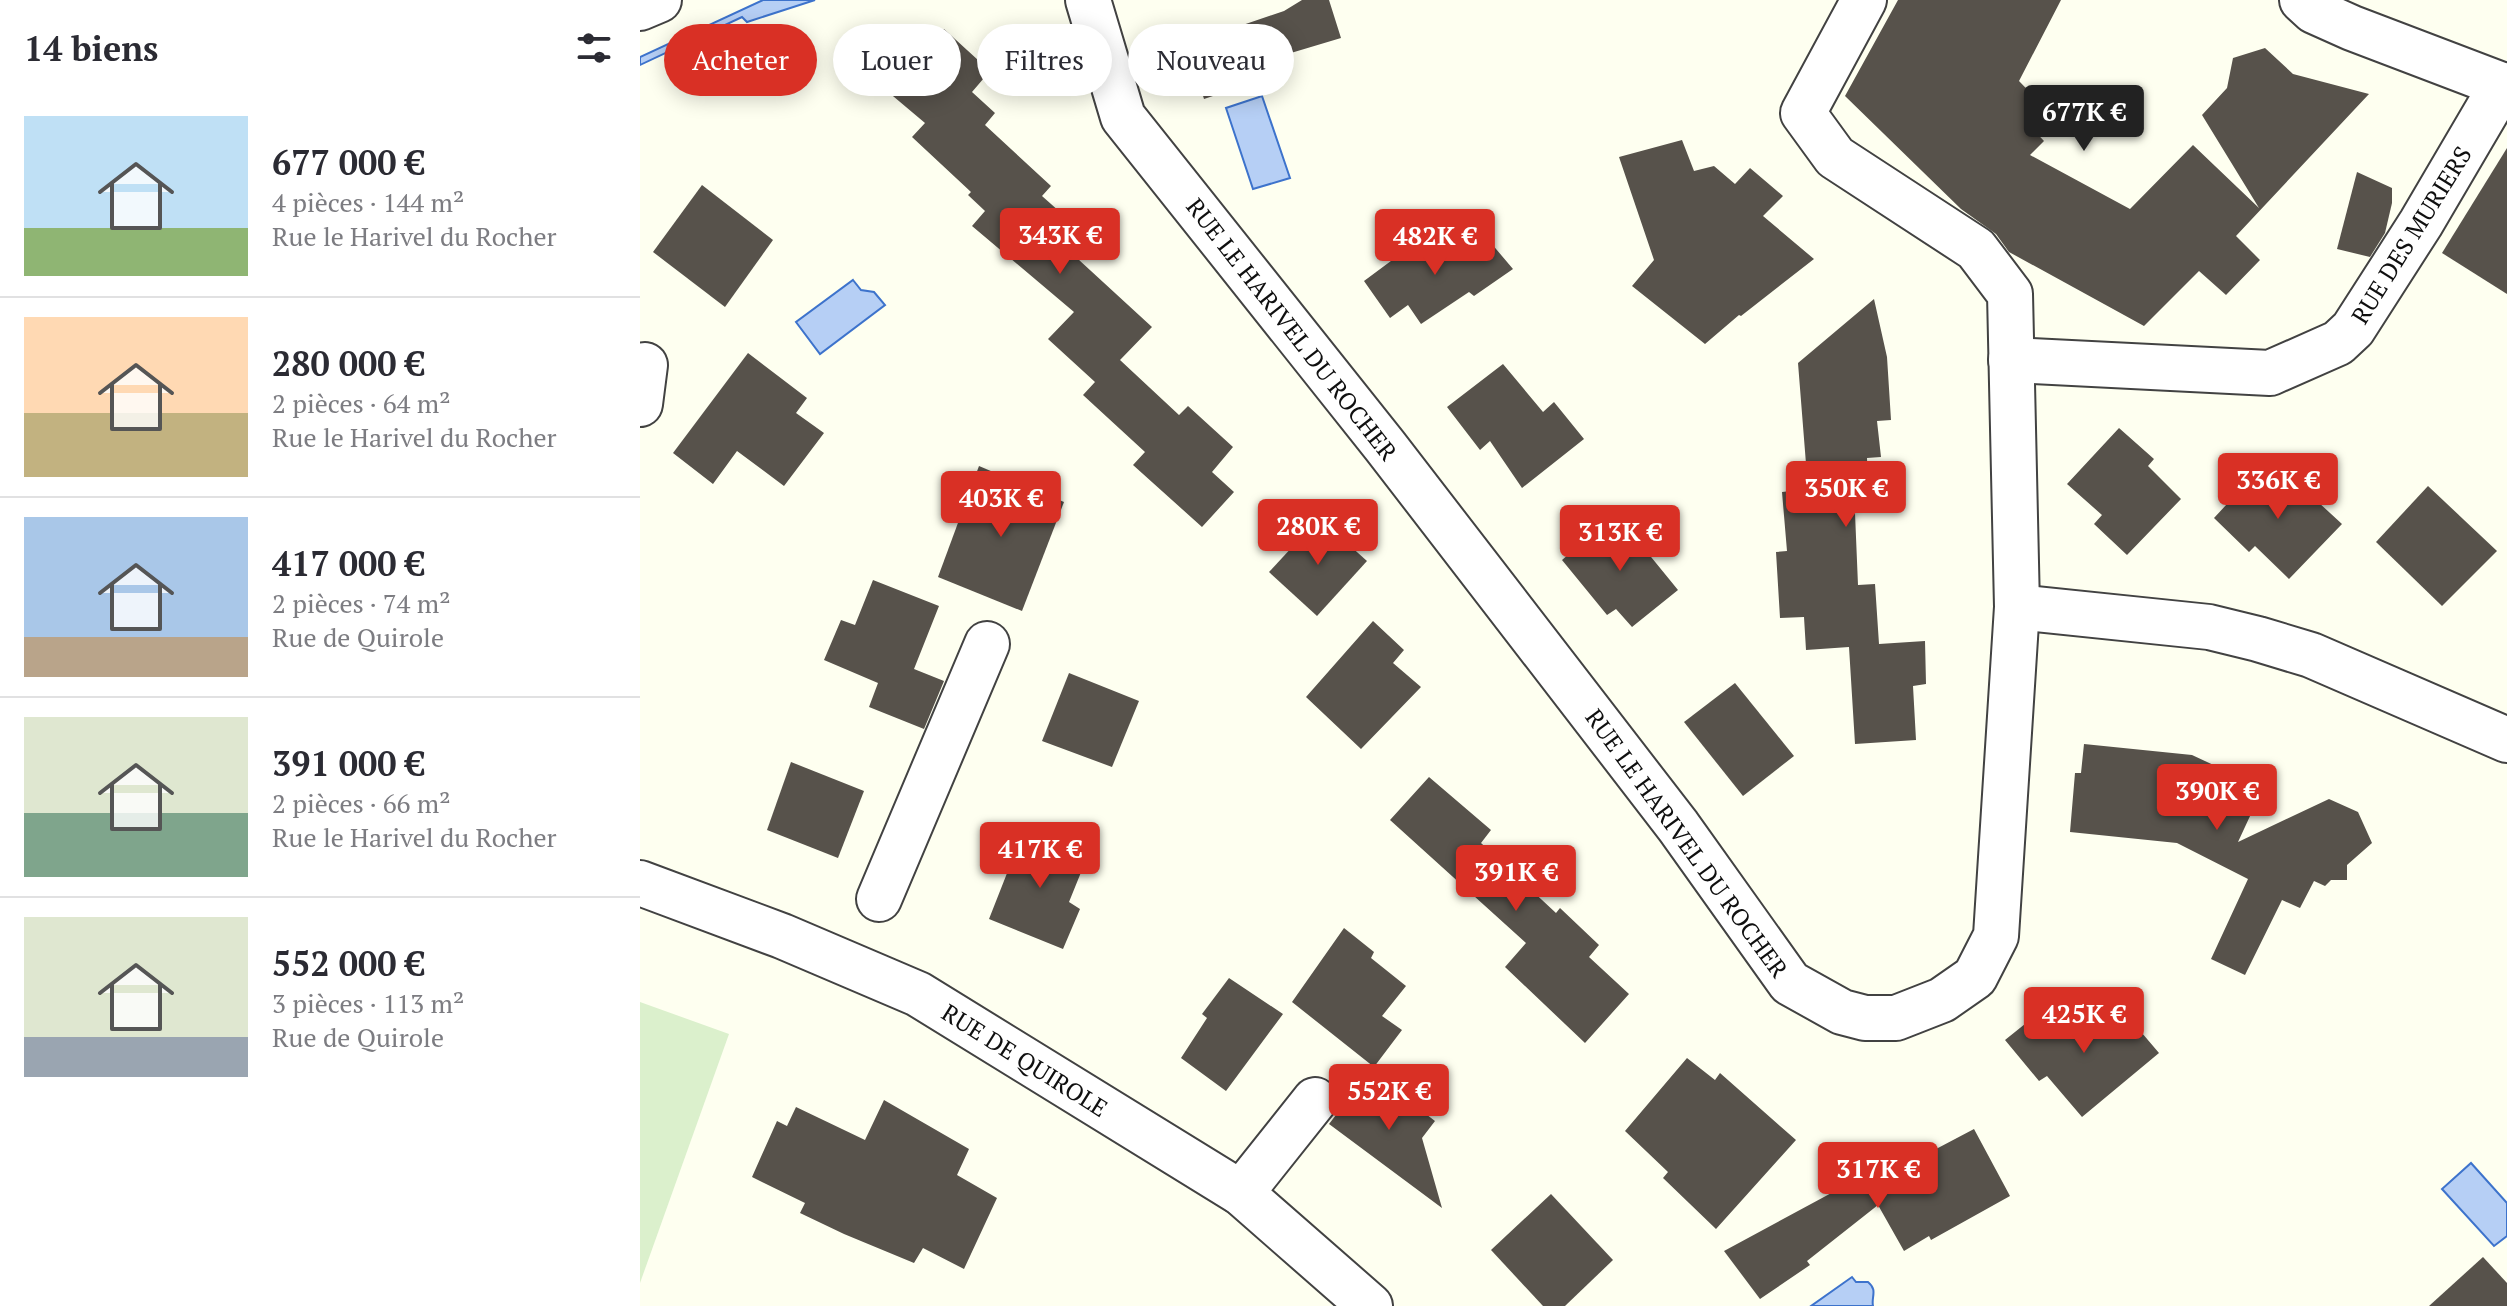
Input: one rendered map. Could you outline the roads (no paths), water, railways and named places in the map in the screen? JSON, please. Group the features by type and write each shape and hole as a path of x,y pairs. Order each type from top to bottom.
{"street":[{"path":"640,8 659,0"},
{"name":"RUE LE HARIVEL DU ROCHER","path":"1088,0 1123,117 1385,446 1659,800 1790,983 1842,1012 1865,1018 1896,1018 1942,1000 1975,977 1996,936 2017,607 2010,294 1976,249 1835,157 1803,113 1864,0"},
{"name":"RUE DES MURIERS","path":"2011,360 2270,373 2338,343 2353,329 2504,86 2352,28 2314,11 2302,0"},
{"path":"2017,607 2209,627 2258,639 2311,655 2507,740"},
{"path":"879,899 987,644"},
{"name":"RUE DE QUIROLE","path":"640,883 782,936 918,994 1241,1193 1370,1306"},
{"path":"1241,1193 1315,1100"}],"water":[{"path":"763,0 815,0 747,22 742,17 727,24 711,24"},
{"path":"664,46 664,54 640,65 640,57"},
{"path":"1262,96 1290,178 1253,189 1226,108"},
{"path":"853,280 861,290 874,292 885,305 820,354 796,322"},
{"path":"2471,1163 2507,1203 2507,1236 2494,1246 2442,1189"},
{"path":"1852,1277 1856,1282 1871,1285 1873,1306 1811,1306"}]}
